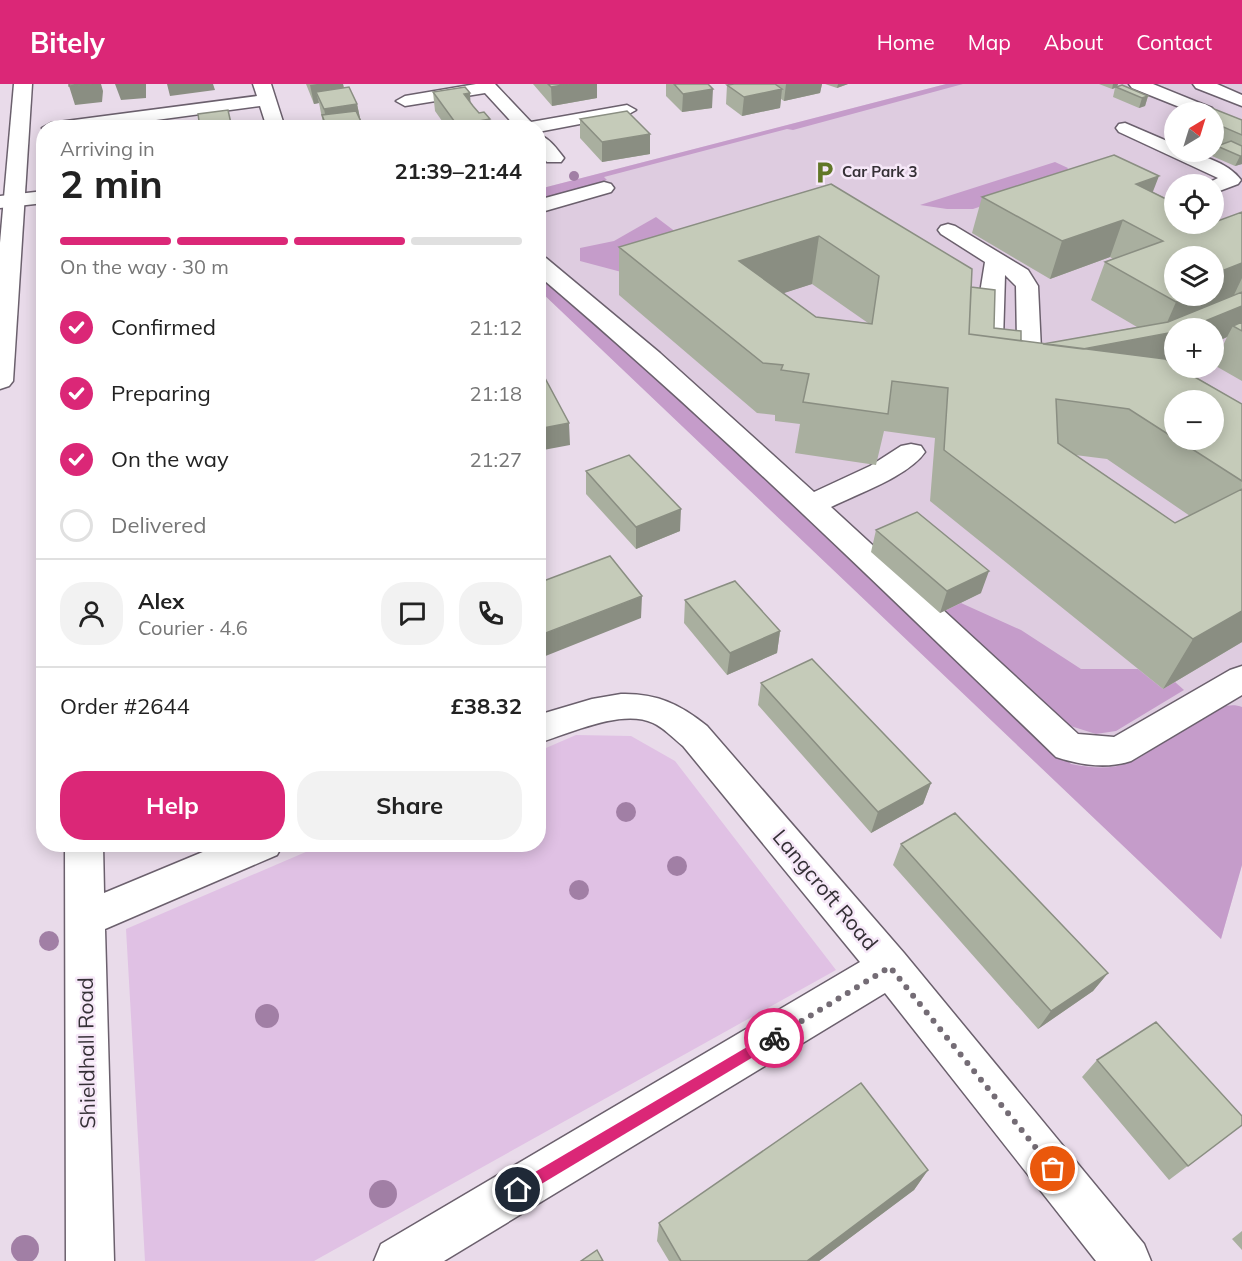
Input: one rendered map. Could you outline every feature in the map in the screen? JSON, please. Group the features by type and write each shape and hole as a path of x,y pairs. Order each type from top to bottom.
{"street":[{"path":"0,381 6,201 18,132 23,84"},
{"path":"1138,84 1180,102"},
{"path":"1202,84 1242,101"},
{"path":"405,101 487,85 520,120"},
{"path":"99,120 265,92 274,120"},
{"path":"546,125 627,110"},
{"path":"1125,128 1164,146"},
{"path":"18,132 36,129"},
{"path":"546,149 554,158"},
{"path":"1196,162 1228,179"},
{"path":"546,205 604,188"},
{"path":"6,201 36,198"},
{"path":"948,230 996,261"},
{"path":"546,269 651,358 1068,747 1093,752 1119,751 1242,679"},
{"path":"811,505 880,472 911,453"},
{"name":"Langcroft Road","path":"546,727 604,709 649,707 674,718 695,736 890,967 1126,1261"},
{"name":"Shieldhall Road","path":"84,852 90,1261"},
{"path":"85,919 245,852"},
{"path":"398,1261 890,967"}],"shaded area":[{"path":"946,84 1242,84 1242,865 1221,939 546,297 546,187"},
{"path":"946,84 963,84 793,130 787,129 604,177 607,180 546,198 546,187"},
{"path":"1055,162 1068,168 1063,179 973,209 947,209 920,205"},
{"path":"656,217 701,251 629,274 580,261 580,248 614,241"},
{"path":"546,279 638,358 1071,764 1101,768 1124,765 1143,756 1201,716 1230,705 1242,707 1242,865 1221,939 546,297"},
{"path":"961,603 1021,630 1081,669 1138,669 1163,689 1175,682 1184,690 1116,731 1096,734 1061,723 940,613"},
{"path":"576,735 631,736 675,761 836,970 314,1261 145,1261 126,929 306,852 546,852 546,748"}],"building":[{"path":"69,84 92,84 69,86"},
{"path":"548,84 569,84 551,87"},
{"path":"674,84 708,84 713,89 683,94"},
{"path":"775,84 782,89 744,97 727,85"},
{"path":"1122,85 1148,96 1142,98 1116,87"},
{"path":"349,87 357,104 324,109 316,92"},
{"path":"465,87 470,93 464,94 473,106 479,113 484,112 490,119 453,120 433,92"},
{"path":"228,110 230,120 199,120 198,114"},
{"path":"356,111 360,120 324,120 322,115"},
{"path":"627,111 650,134 602,142 580,119"},
{"path":"1224,113 1242,120 1242,135 1224,127"},
{"path":"1231,141 1242,146 1242,156 1224,149 1224,144"},
{"path":"1114,155 1159,176 1136,184 1164,198 1164,234 1224,234 1224,218 1242,212 1242,263 1224,270 1224,246 1164,246 1164,295 1105,262 1163,241 1123,220 1062,241 982,197"},
{"path":"831,184 972,269 969,334 1164,359 1164,378 1196,378 1218,390 1164,390 1164,432 1129,409 1056,399 1058,443 1175,523 1242,489 1242,611 1193,639 944,450 948,388 892,381 888,414 803,402 809,374 781,370 783,365 763,363 619,247","holes":["819,236 879,276 872,324 816,317 739,261"]},
{"path":"971,287 995,290 994,328 1021,331 1021,341 969,334"},
{"path":"1242,292 1242,306 1213,318 1178,318 1207,306 1224,306 1224,299"},
{"path":"1242,322 1242,331 1233,326"},
{"path":"1164,323 1164,334 1083,349 1043,344"},
{"path":"546,380 569,423 546,427"},
{"path":"1224,394 1242,404 1242,481 1194,450 1224,450"},
{"path":"629,455 681,509 636,527 586,471"},
{"path":"917,512 989,571 947,591 876,530"},
{"path":"610,556 642,596 546,633 546,580"},
{"path":"735,581 780,631 730,653 685,600"},
{"path":"812,659 931,783 878,812 761,683"},
{"path":"955,813 1108,973 1051,1011 901,844"},
{"path":"1156,1022 1242,1116 1242,1125 1188,1166 1097,1060"},
{"path":"861,1083 928,1170 807,1261 681,1261 659,1223"},
{"path":"597,1250 603,1261 581,1261"}],"way so far":[{"path":"774,1038 890,967 1053,1169"}],"place":[{"name":"Car Park 3","path":"824,172"}],"route":[{"path":"518,1190 774,1038"}]}
